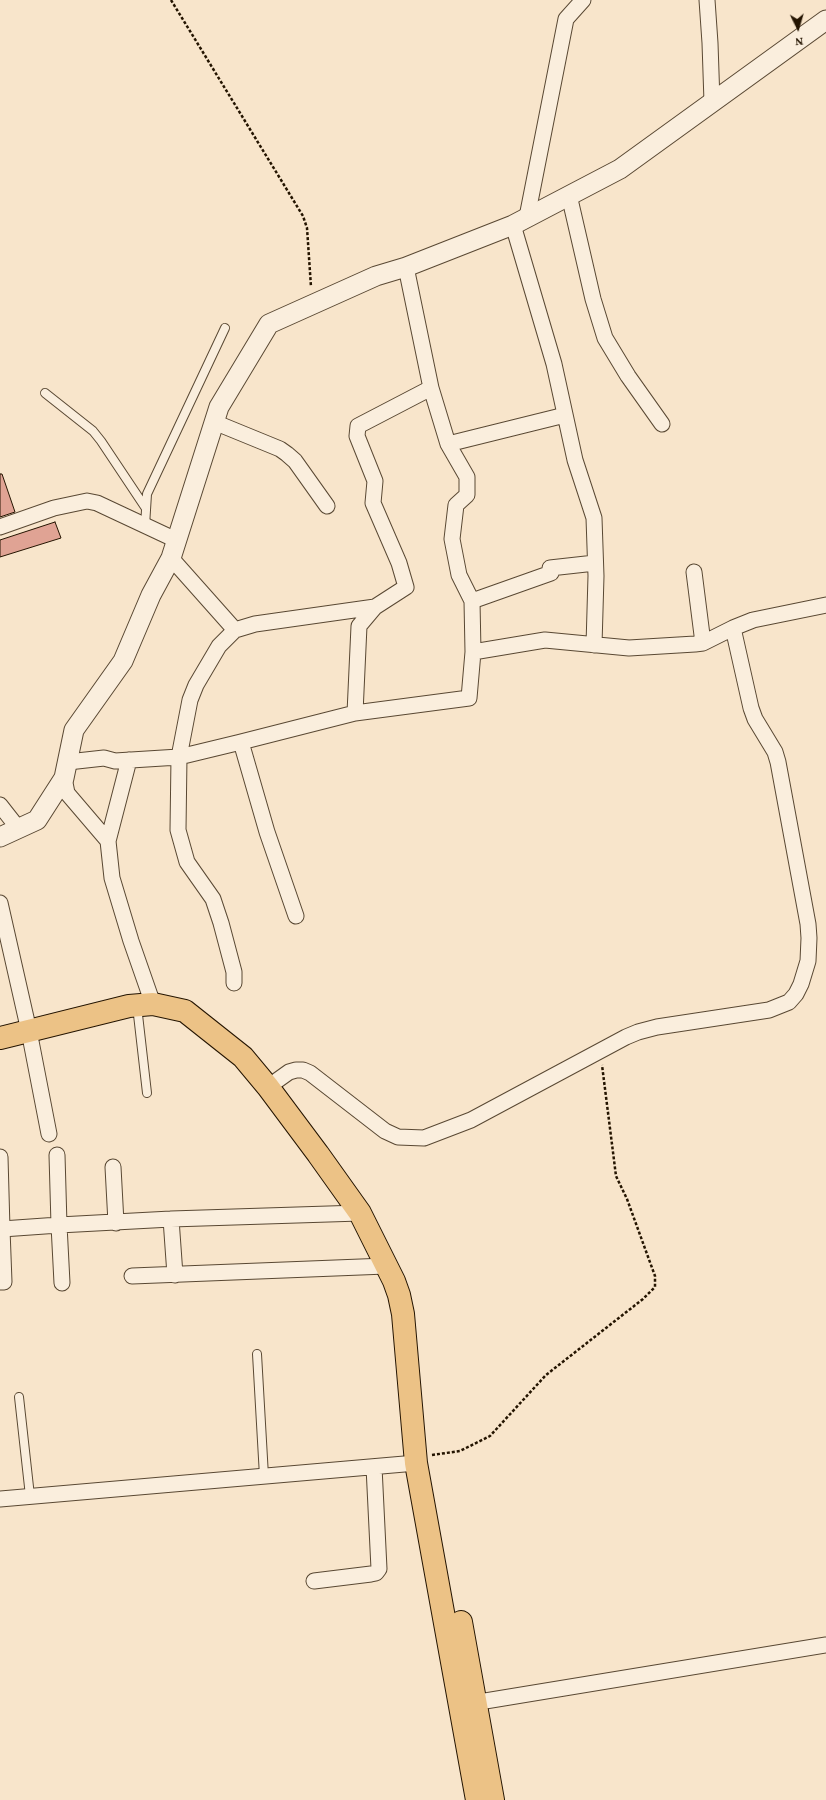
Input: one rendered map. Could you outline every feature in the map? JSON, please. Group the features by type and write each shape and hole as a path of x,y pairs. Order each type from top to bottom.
{"main road":[{"path":"0,1038 129,1006 145,1005 185,1011 242,1057 268,1087 360,1213 399,1295 409,1382 427,1442 423,1459 468,1704 493,1800"},
{"path":"468,1704 477,1800"}],"street":[{"path":"568,0 566,19 520,221 575,460 594,518 596,563 594,645"},
{"path":"566,19 583,0"},
{"path":"707,0 712,102"},
{"path":"108,841 68,793 66,770 74,730 123,661 151,595 171,558 219,407 269,324 376,276 406,267 520,221 620,169 826,20"},
{"path":"569,195 593,299 605,338 628,376 662,424"},
{"path":"0,837 37,820 66,770 104,758 115,761 179,757 355,713 469,698 473,652 472,601 458,575 452,539 456,505 467,496 467,477 448,444 431,388 406,267"},
{"path":"355,713 359,626 375,607 406,587 399,563 373,503 374,481 357,436 358,426 431,388"},
{"path":"448,444 565,415"},
{"path":"214,422 280,449 287,454 295,462 327,506"},
{"path":"0,527 54,508 87,501 97,503 176,540"},
{"path":"171,558 235,630"},
{"path":"472,601 550,570 596,563"},
{"path":"694,572 703,643"},
{"path":"473,652 545,640 629,648 703,643 732,628 753,620 826,605"},
{"path":"234,983 234,972 213,899 187,862 178,830 179,757 190,700 196,685 219,646 235,630 255,624 375,607"},
{"path":"268,1087 289,1072 303,1070 385,1131 398,1137 424,1138 471,1120 626,1037 647,1030 770,1010 789,1002 796,994 801,984 808,961 809,938 779,767 775,752 755,719 751,708 732,628"},
{"path":"241,742 266,832 296,916"},
{"path":"129,760 108,841 112,878 131,941 145,1005"},
{"path":"0,805 18,828"},
{"path":"0,903 29,1031 49,1134"},
{"path":"57,1155 62,1284"},
{"path":"0,1157 1,1229 4,1282 0,1282"},
{"path":"113,1167 116,1223"},
{"path":"1,1229 171,1219 360,1213"},
{"path":"171,1219 175,1274"},
{"path":"132,1276 386,1266"},
{"path":"0,1499 374,1466 423,1459"},
{"path":"314,1581 371,1574 376,1573 379,1569 374,1466"},
{"path":"468,1704 826,1645"}],"lane":[{"path":"140,524 150,486 225,328"},
{"path":"45,393 97,436 145,507"},
{"path":"145,1005 147,1093"},
{"path":"257,1354 264,1476"},
{"path":"19,1397 30,1496"}],"path":[{"path":"171,0 303,216 307,228 309,244 312,304"},
{"path":"423,1459 460,1451 490,1436 546,1375 643,1299 655,1287 655,1276 627,1199 616,1176 601,1051"}],"building":[{"path":"0,474 2,474 15,512 0,517"},
{"path":"55,522 61,538 0,557 0,540"}]}
